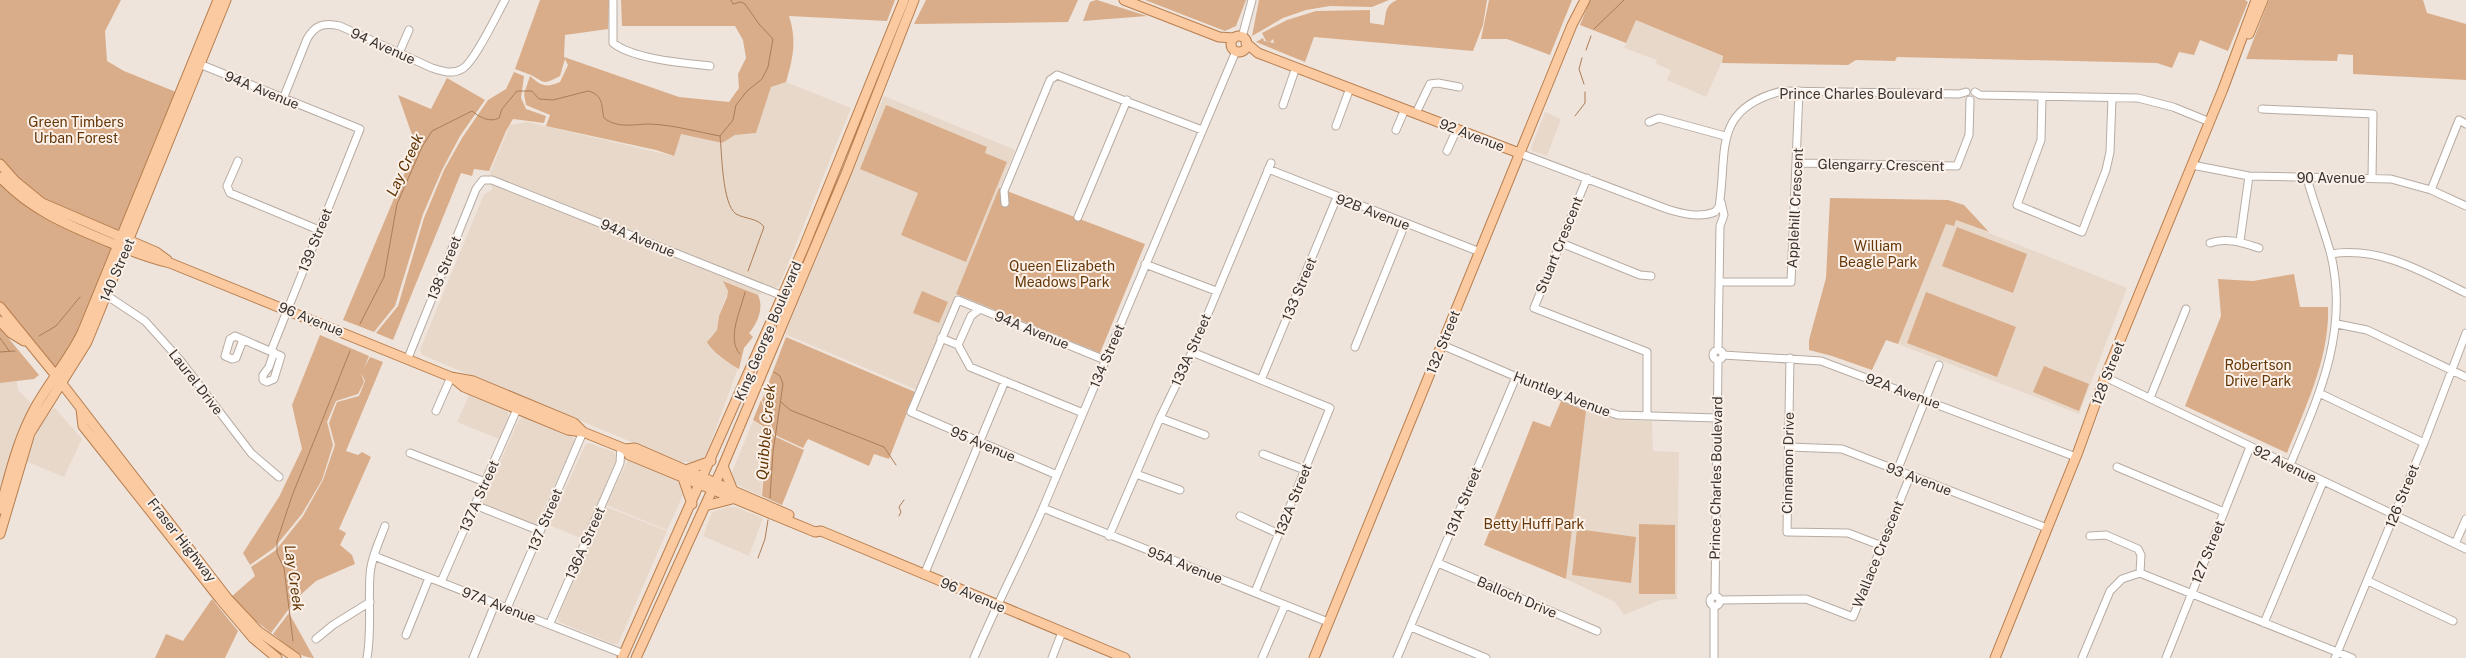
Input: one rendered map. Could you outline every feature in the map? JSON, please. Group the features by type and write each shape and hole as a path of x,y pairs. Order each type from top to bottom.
{"main road":[{"name":"140 Street","path":"0,509 20,437 36,406 82,352 196,63 218,0"},
{"name":"140 Street","path":"196,63 226,0"},
{"name":"King George Boulevard","path":"636,658 705,506 711,462 784,296 904,0"},
{"name":"King George Boulevard","path":"624,656 692,504 723,466 847,171 914,0"},
{"name":"92 Avenue","path":"1124,0 1519,153"},
{"name":"132 Street","path":"1572,25 1573,15 1579,0"},
{"name":"132 Street","path":"1314,658 1519,153 1572,25 1585,0"},
{"name":"128 Street","path":"1995,658 2076,457 2105,378 2210,122 2256,0"},
{"name":"128 Street","path":"2223,89 2263,0"},
{"name":"96 Avenue","path":"0,164 15,181 42,203 124,243 149,258 170,263 287,309 451,377 473,381 574,423 583,432"},
{"name":"96 Avenue","path":"0,177 17,194 38,210 65,224 124,243"},
{"name":"140 Street","path":"0,534 11,502 20,460 30,433 76,345 124,243"},
{"name":"Fraser Highway","path":"0,307 228,599 258,631 296,658"},
{"name":"Fraser Highway","path":"0,320 11,333 35,350"},
{"name":"96 Avenue","path":"451,377 464,387 516,409 570,431 583,432 685,474 815,532 821,531 1125,658"},
{"path":"464,387 474,386 519,405 524,402"},
{"name":"Fraser Highway","path":"81,409 83,426 225,606 253,638 277,658"},
{"path":"708,484 721,453 721,438"},
{"path":"692,504 685,474 711,462"},
{"path":"705,506 733,495 723,466"}],"street":[{"name":"94 Avenue","path":"283,99 312,30 329,23 340,26 432,68 456,72 464,69 474,55 504,0"},
{"path":"613,0 613,43 621,49 678,63 710,66"},
{"name":"134 Street","path":"974,658 1013,577 1106,360 1239,44 1252,0"},
{"path":"399,54 409,30"},
{"name":"94A Avenue","path":"196,63 360,129"},
{"path":"1283,105 1296,67"},
{"path":"1005,203 1004,191 1050,80 1057,75 1202,130"},
{"path":"1416,113 1430,84 1438,83 1460,87"},
{"path":"1336,126 1350,88"},
{"name":"Prince Charles Boulevard","path":"1714,658 1717,418 1720,355 1718,217 1725,136 1736,119 1753,103 1774,93 1799,91 2138,98 2164,104 2210,122"},
{"name":"Applehill Crescent","path":"1719,282 1791,282 1799,91"},
{"name":"Glengarry Crescent","path":"1797,163 1957,166 1969,135 1970,95"},
{"path":"2042,97 2041,140 2017,205 2082,232 2106,170 2110,152 2112,98"},
{"path":"1078,217 1127,100"},
{"path":"1396,130 1405,109"},
{"path":"2262,109 2376,112 2372,178"},
{"path":"1649,122 1659,118 1725,136"},
{"path":"2431,190 2459,120 2466,124"},
{"name":"139 Street","path":"243,340 273,352 287,309 360,129"},
{"path":"1447,151 1457,129"},
{"name":"92 Avenue","path":"1519,153 1668,209 1689,214 1718,217"},
{"path":"238,161 227,186 230,193 319,230"},
{"name":"90 Avenue","path":"2192,165 2249,176 2391,179 2431,190 2466,206"},
{"name":"92B Avenue","path":"1270,166 1337,197 1480,252"},
{"name":"133A Street","path":"1109,536 1160,418 1192,352 1270,166"},
{"path":"2240,242 2249,176"},
{"name":"Stuart Crescent","path":"1587,178 1534,308 1647,352 1647,416"},
{"path":"2290,466 2331,359 2337,324 2330,254 2307,178"},
{"name":"94A Avenue","path":"483,180 492,180 793,300"},
{"name":"138 Street","path":"408,358 476,189 483,180"},
{"name":"133 Street","path":"1261,380 1337,197"},
{"path":"1355,346 1405,224"},
{"path":"2210,243 2219,240 2240,242 2259,248"},
{"path":"1561,243 1640,275 1651,276"},
{"path":"2330,254 2356,252 2386,257 2466,293"},
{"path":"1145,264 1216,291"},
{"name":"Laurel Drive","path":"106,295 145,321 180,360 251,453 279,477"},
{"name":"94A Avenue","path":"941,338 958,300 1106,360"},
{"path":"958,345 970,316 980,309"},
{"path":"2150,398 2186,309"},
{"path":"2337,324 2367,330 2466,377"},
{"name":"126 Street","path":"2336,655 2424,443 2466,333"},
{"path":"941,338 958,345 970,367 1083,413"},
{"name":"95 Avenue","path":"941,338 911,412 1056,475"},
{"name":"Huntley Avenue","path":"1442,346 1594,409 1618,415 1717,418"},
{"path":"1192,352 1261,380"},
{"name":"92A Avenue","path":"1720,355 1821,361 2076,457"},
{"name":"Cinnamon Drive","path":"1790,358 1787,532 1848,534 1882,546"},
{"path":"1897,470 1939,365"},
{"path":"436,411 451,377"},
{"name":"131A Street","path":"1397,658 1516,377"},
{"name":"92 Avenue","path":"2105,378 2466,549"},
{"name":"132A Street","path":"1255,592 1330,408 1261,380"},
{"path":"924,575 1005,381"},
{"path":"2319,393 2424,443"},
{"name":"137A Street","path":"441,582 516,409"},
{"path":"1160,418 1205,435"},
{"name":"137 Street","path":"507,608 583,432"},
{"name":"93 Avenue","path":"1788,447 1842,449 2047,528"},
{"name":"127 Street","path":"2166,658 2250,447"},
{"name":"136A Street","path":"620,463 625,450"},
{"name":"136A Street","path":"550,623 625,450"},
{"path":"410,452 485,482"},
{"path":"1263,454 1305,470"},
{"path":"2118,467 2224,512"},
{"path":"1136,474 1180,490"},
{"name":"Wallace Crescent","path":"1716,600 1806,600 1853,617 1910,476"},
{"path":"2264,623 2323,482"},
{"path":"475,505 540,531"},
{"name":"95A Avenue","path":"1043,508 1328,622"},
{"path":"1240,516 1279,534"},
{"path":"2455,544 2466,518"},
{"path":"367,658 370,633 370,574 374,556 385,526"},
{"path":"2090,536 2106,535 2138,549 2141,555 2140,573"},
{"name":"97A Avenue","path":"374,556 495,604 550,623 624,656"},
{"name":"Balloch Drive","path":"1438,563 1597,631"},
{"path":"2082,658 2110,591 2122,579 2140,573 2264,623 2336,655 2352,658"},
{"path":"406,635 430,578"},
{"path":"2368,581 2452,621"},
{"path":"316,639 333,625 370,602"},
{"path":"473,658 495,604"},
{"path":"1262,658 1285,605"},
{"path":"1411,627 1486,658"},
{"path":"1052,658 1062,632"}],"shaded area":[{"path":"1635,19 1724,57 1706,97 1667,80 1671,70 1656,64 1657,60 1624,48"},
{"path":"786,82 851,108 779,286 758,295 724,281 728,291 719,316 717,330 710,337 710,348 738,368 706,455 698,462 680,462 422,355 420,350 484,194 492,190 490,172 510,125 528,122 673,156 680,133 722,143 735,135 756,133 771,87"},
{"path":"884,96 1015,150 917,390 785,334"},
{"path":"1545,112 1561,119 1547,156 1532,151 1531,148"},
{"path":"1949,217 2127,288 2079,414 1898,344"},
{"path":"17,381 18,390 33,405 14,444 0,497 0,383"},
{"path":"470,393 508,411 508,417 499,439 457,422"},
{"path":"54,407 82,439 64,477 25,461 39,428"},
{"path":"1586,411 1621,420 1652,421 1653,451 1679,452 1677,599 1660,600 1624,615 1615,602 1566,579"},
{"path":"524,416 570,434 575,441 536,525 482,504 518,421"},
{"path":"753,421 766,429 761,496 735,484 732,472"},
{"path":"589,443 614,452 617,458 583,539 549,525 585,445"},
{"path":"629,458 680,480 684,493 667,530 606,505"},
{"path":"604,506 667,531 618,644 613,644 559,622 558,618"},
{"path":"727,507 736,507 763,518 749,556 703,536 712,512"}],"green space":[{"name":"Green Timbers Urban Forest","path":"0,0 121,0 105,31 107,61 124,71 176,92 121,229 107,228 40,196 30,189 0,159"},
{"path":"540,0 609,0 608,29 565,35 564,57 679,97 729,102 739,88 738,74 746,58 743,40 735,26 622,26 621,0 895,0 887,21 789,16 793,41 792,57 786,82 771,87 756,133 735,135 722,143 681,134 674,156 656,150 546,126 550,115 526,105 524,94 530,76 544,85 555,84 560,82 568,65 565,59 560,76 547,82 515,69"},
{"path":"926,0 1078,0 1068,22 914,24"},
{"path":"1096,0 1147,16 1083,21 1090,2"},
{"path":"1145,0 1246,0 1236,26 1225,31"},
{"path":"1259,0 1389,0 1372,7 1330,6 1306,10 1283,18 1252,36"},
{"path":"1397,0 1487,0 1483,25 1473,51 1314,37 1305,62 1256,42 1263,38 1264,41 1274,43 1273,39 1270,42 1266,41 1262,33 1287,20 1316,11 1370,10 1370,23 1384,25 1388,7"},
{"path":"1489,0 1572,0 1550,55 1507,39 1481,39"},
{"path":"1590,0 2245,0 2248,2 2228,51 2200,40 2194,55 2179,52 2172,68 2157,63 1897,57 1895,61 1856,60 1848,65 1722,63 1723,56 1636,20 1626,43 1580,25"},
{"path":"2269,0 2423,0 2427,13 2466,24 2466,80 2353,74 2353,55 2338,54 2337,61 2246,59"},
{"path":"514,72 524,76 521,98 526,109 546,116 544,123 513,119 489,171 474,169 472,176 461,173 393,340 376,333 398,306 424,218 444,170 462,138 488,100 506,89"},
{"path":"447,78 485,100 460,136 442,170 423,214 395,306 374,332 343,320 416,146 398,95 431,109"},
{"path":"886,105 987,147 985,153 1007,162 966,262 901,235 918,193 860,169"},
{"path":"0,182 22,202 40,214 111,248 80,330 58,366 54,367 0,303"},
{"name":"Queen Elizabeth Meadows Park","path":"999,188 1145,244 1100,353 956,294"},
{"name":"William Beagle Park","path":"1830,198 1948,200 1964,205 1989,232 1956,220 1954,226 1946,224 1898,344 1886,340 1872,370 1809,350 1809,340 1826,278"},
{"path":"1957,227 2027,254 2013,293 1942,266"},
{"name":"Robertson Drive Park","path":"2294,274 2300,307 2328,307 2328,326 2321,363 2315,382 2287,453 2185,406 2221,316 2218,279 2253,281"},
{"path":"723,281 758,295 760,300 759,315 749,333 753,337 744,348 739,369 726,361 707,342 717,330 719,316 727,297 728,291"},
{"path":"922,291 948,302 939,323 913,313"},
{"path":"1926,292 2016,327 1997,377 1907,343"},
{"path":"0,328 39,375 34,379 0,383"},
{"path":"320,335 369,356 364,368 370,357 383,362 346,451 358,455 362,452 371,457 339,529 346,533 340,545 352,555 355,564 316,581 297,598 271,633 246,613 231,597 255,576 251,567 276,550 303,516 323,480 335,445 329,423 337,402 359,396 365,381 361,373 364,382 358,394 336,401 327,422 333,445 322,480 302,514 274,548 250,565 243,553 279,497 302,449 292,405"},
{"path":"786,337 915,392 889,459 874,454 869,466 808,439 803,448 775,435 762,400"},
{"path":"2044,366 2089,384 2079,411 2033,392"},
{"path":"761,400 774,436 804,450 782,505 762,496 767,432 766,428 753,420"},
{"name":"Betty Huff Park","path":"1561,401 1586,411 1566,579 1484,545 1533,421 1550,427"},
{"path":"1639,524 1675,525 1675,594 1639,594"},
{"path":"1577,529 1636,537 1631,583 1572,575"},
{"path":"212,599 238,631 225,658 155,658 166,634 183,641"},
{"path":"289,613 314,658 297,653 273,634"}],"waterway":[{"name":"Quibble Creek","path":"731,0 733,4 741,2 745,4 759,24 773,39 768,67 762,79 747,91 736,105 733,120 720,136 725,189 731,208 736,214 755,220 764,227 748,271"},
{"path":"1594,29 1624,0"},
{"path":"1586,50 1591,36"},
{"path":"1582,58 1579,69 1584,84"},
{"name":"Lay Creek","path":"360,324 384,277 397,204 422,147 432,131 472,111 488,120 499,118 502,109 517,91 532,91 539,99 553,100 588,91 599,98 604,118 615,124 650,124 677,127 720,136"},
{"path":"1575,116 1585,103 1585,92"},
{"name":"Quibble Creek","path":"740,354 736,348 734,333 745,292"},
{"name":"Quibble Creek","path":"39,336 56,326 80,297"},
{"path":"0,338 10,352"},
{"name":"Quibble Creek","path":"0,352 15,351"},
{"name":"Lay Creek","path":"293,641 284,568 277,553 277,541 292,496 350,351"},
{"name":"Quibble Creek","path":"770,498 773,452 783,384 780,376 774,372"},
{"path":"781,402 790,410 884,447 896,465"},
{"path":"899,516 901,512 899,507 904,500"},
{"name":"Quibble Creek","path":"758,558 765,539 768,520"}]}
